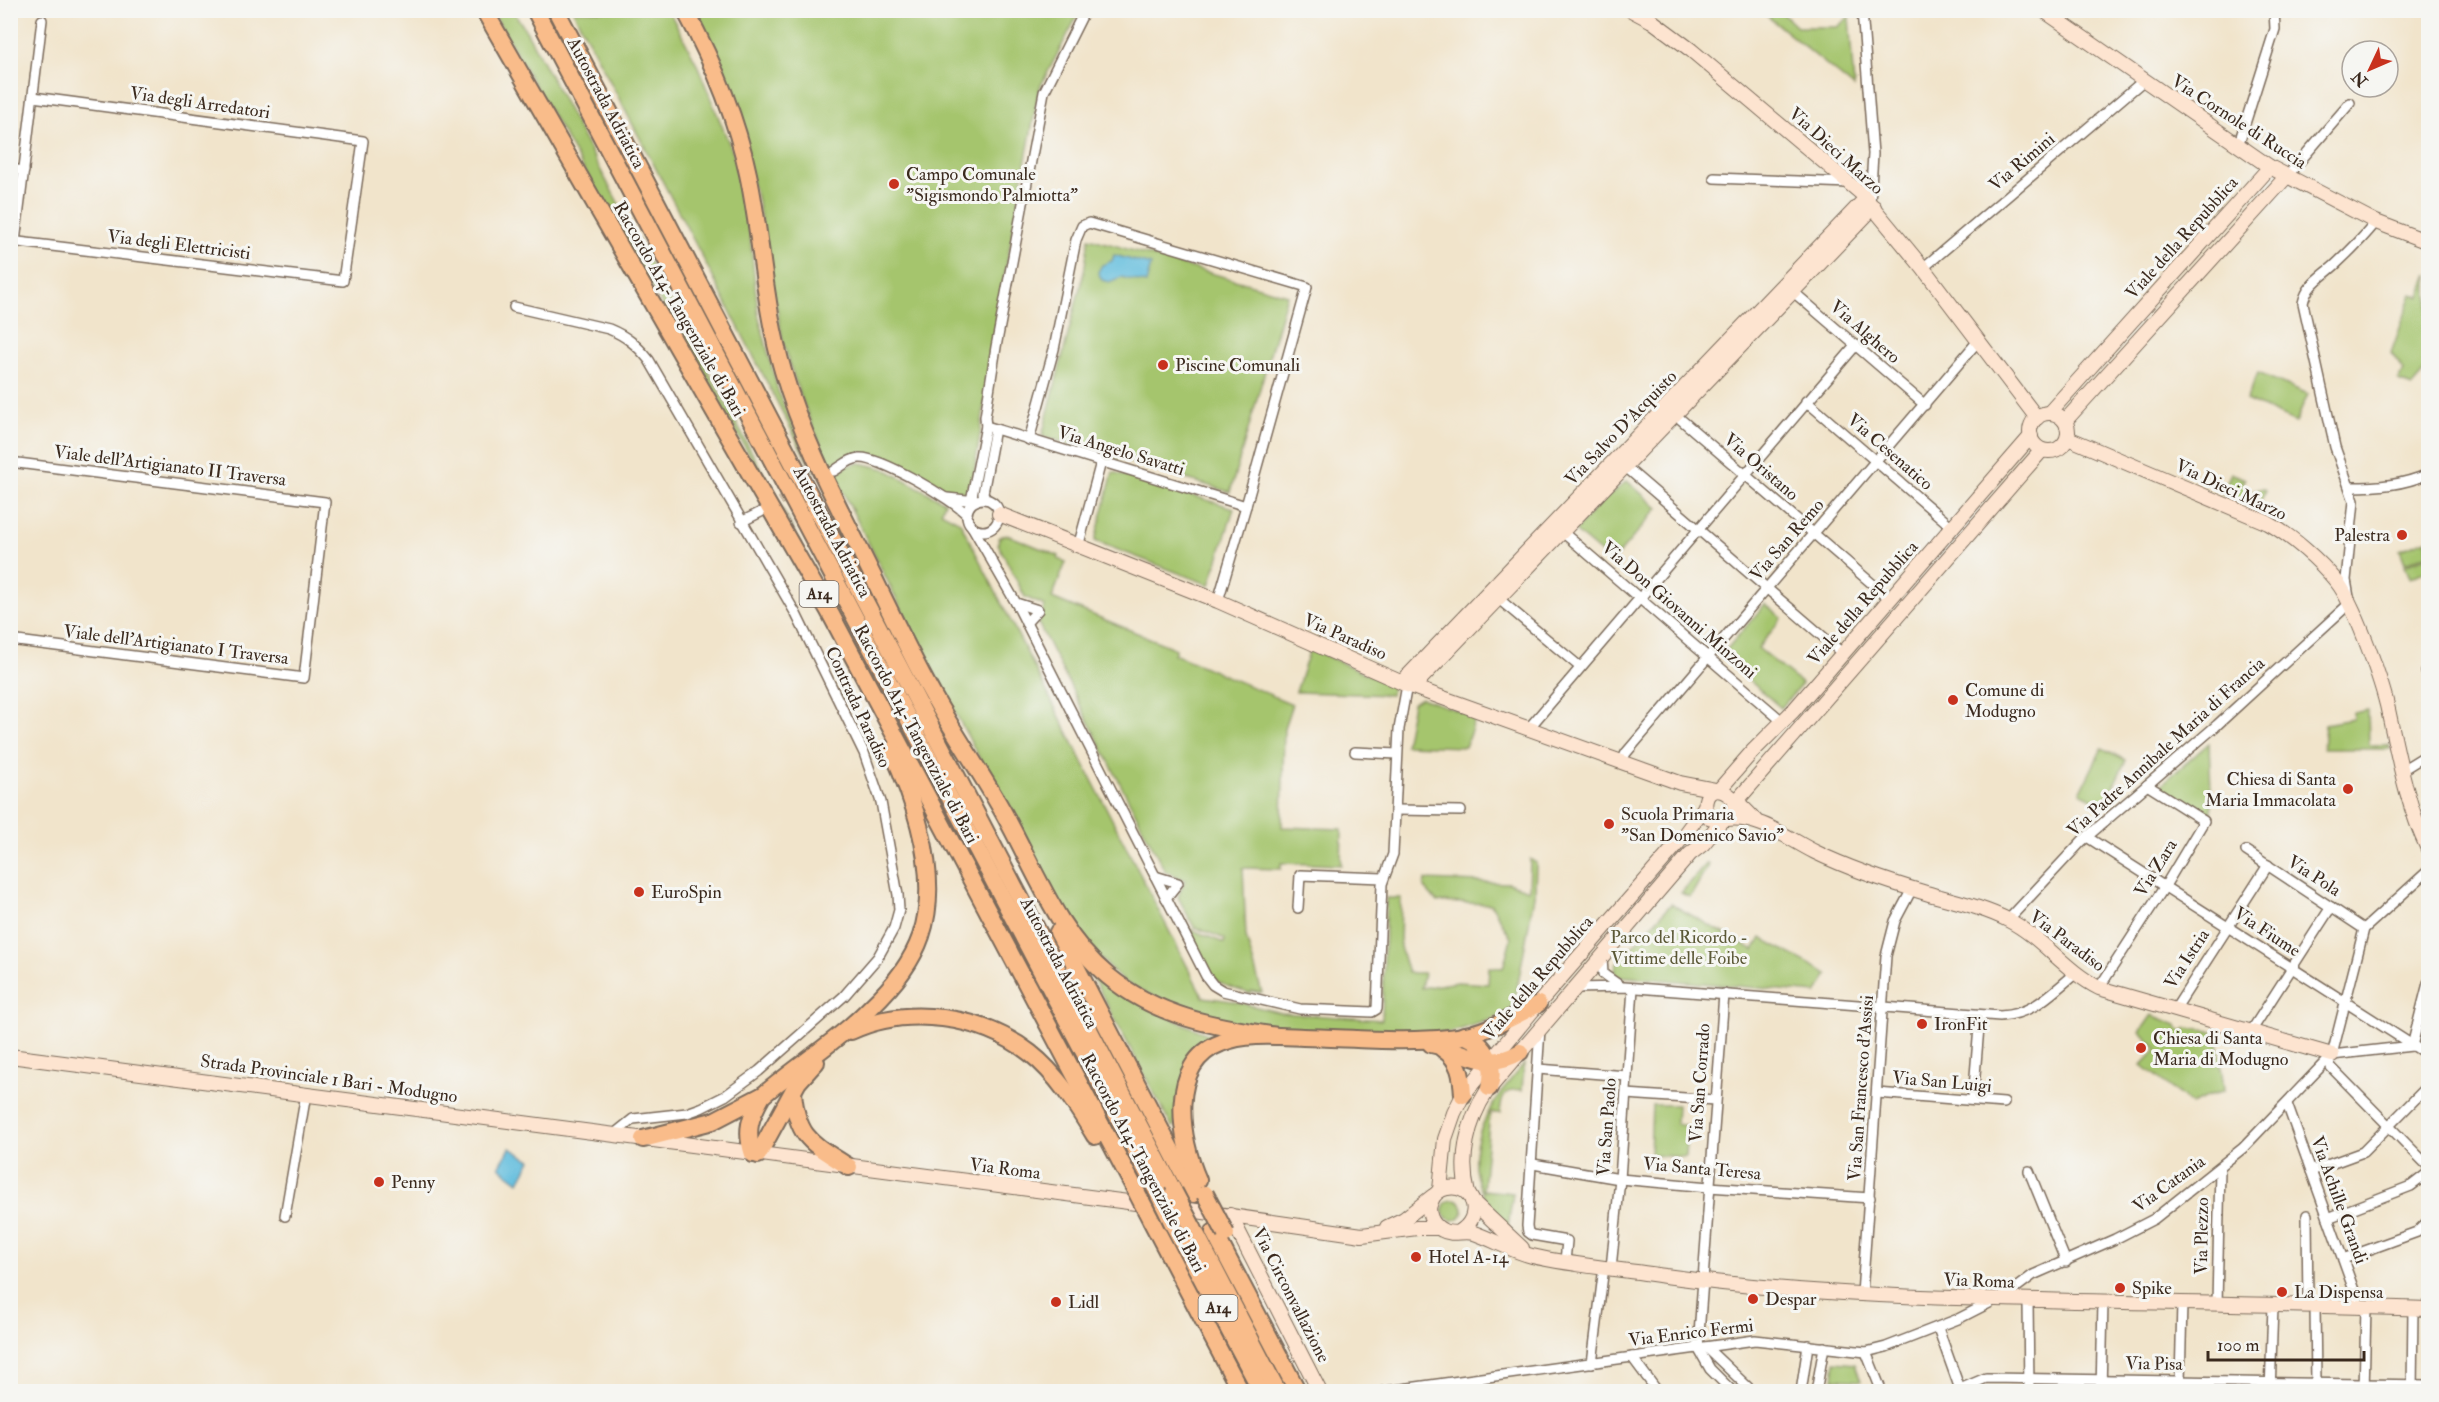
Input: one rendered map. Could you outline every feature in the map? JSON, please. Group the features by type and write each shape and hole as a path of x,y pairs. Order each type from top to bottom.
{"highway":[{"name":"Raccordo A14-Tangenziale di Bari","path":"484,10 829,611 1130,1189 1240,1388"},
{"name":"Autostrada Adriatica","path":"535,10 1165,1191 1193,1228 1278,1392"},
{"name":"Autostrada Adriatica","path":"556,10 1165,1191 1174,1226 1262,1392"},
{"path":"685,10 717,76 744,156 771,322 791,397 826,481 939,705 998,803 1065,927 1089,958 1128,991 1166,1011 1211,1025 1277,1036"},
{"path":"643,1139 713,1121 762,1096 871,1008 889,987 918,943 925,921 928,900 925,860 908,791 880,723 842,650 829,611"},
{"name":"Raccordo A14-Tangenziale di Bari","path":"939,705 1220,1233 1298,1392"},
{"path":"1199,1194 1182,1126 1185,1088 1193,1069 1205,1052 1221,1043 1277,1036 1404,1039 1464,1035 1490,1028 1538,1004"},
{"path":"755,1155 808,1069 831,1045 849,1032 882,1019 923,1017 962,1022 1000,1034 1030,1053 1045,1067 1084,1118 1130,1189"},
{"path":"1464,1035 1482,1046 1490,1062 1492,1080 1489,1088"},
{"path":"1404,1039 1438,1045 1490,1062 1508,1059 1520,1052"},
{"path":"1438,1045 1447,1051 1460,1068 1463,1095"},
{"path":"793,1092 797,1123 810,1142 849,1167"},
{"path":"755,1155 748,1128 751,1116 762,1096"},
{"path":"1220,1233 1303,1392"}],"street":[{"path":"992,558 989,544 992,529 998,522 999,514 995,504 972,496 990,427 985,417 996,347 1044,92 1085,10"},
{"name":"Via Dieci Marzo","path":"1631,10 1648,16 1850,183 1870,203 1923,268 1978,341 2043,415"},
{"path":"1862,10 1873,154 1870,203"},
{"name":"Via Cornole di Ruccia","path":"2043,10 2270,167 2376,222 2428,242"},
{"path":"2238,146 2276,29 2274,10"},
{"path":"13,242 42,20"},
{"name":"Via Rimini","path":"1923,268 2143,81"},
{"name":"Via degli Arredatori","path":"33,97 363,141 343,281"},
{"path":"2287,176 2350,103"},
{"name":"Viale della Repubblica","path":"2043,415 2270,167"},
{"path":"10,169 24,171"},
{"name":"Viale della Repubblica","path":"2065,421 2287,176"},
{"path":"1714,178 1850,183"},
{"name":"Via Salvo D'Acquisto","path":"1408,684 1870,203"},
{"path":"2350,603 2346,580 2354,501 2351,487 2335,447 2303,303 2305,295 2315,280 2334,265 2376,222"},
{"path":"1029,440 1054,349 1077,232 1082,226 1089,224 1307,287 1218,601"},
{"name":"Via degli Elettricisti","path":"13,242 343,281"},
{"name":"Via Alghero","path":"1789,287 1925,405"},
{"name":"Contrada Paradiso","path":"514,307 609,329 623,335 649,360 796,614 864,753 881,802 898,895 897,918 885,948 844,996 741,1086 712,1104 687,1113 633,1119 612,1136"},
{"name":"Via San Remo","path":"1622,761 1626,753 1978,341"},
{"path":"1529,728 1856,345"},
{"name":"Via Cesenatico","path":"1806,401 1952,527"},
{"name":"Via Oristano","path":"1670,411 1890,599"},
{"path":"2055,414 2065,421 2068,426 2068,438 2065,444 2056,450 2042,450 2034,444 2031,425 2043,415 2055,414"},
{"name":"Via Angelo Savatti","path":"990,427 1246,506"},
{"name":"Viale della Repubblica","path":"1718,790 1890,599 2031,436"},
{"name":"Via Dieci Marzo","path":"2068,438 2274,526 2338,583 2350,603 2386,701 2411,809 2428,849"},
{"name":"Viale della Repubblica","path":"1736,803 2042,450"},
{"path":"834,471 848,461 866,458 877,461 947,498 967,515 1016,603 1206,976 1213,985 1223,991 1300,1009 1372,1011 1377,1009 1383,878 1393,854 1397,754 1401,710 1408,684"},
{"name":"Viale dell'Artigianato II Traversa","path":"10,462 325,502"},
{"path":"1078,547 1101,462"},
{"path":"1620,463 1842,653"},
{"path":"2351,487 2376,487 2412,481 2428,474"},
{"path":"947,498 981,500"},
{"path":"967,515 969,506 981,500"},
{"name":"Viale dell'Artigianato I Traversa","path":"10,640 304,678 325,502"},
{"path":"741,522 760,512"},
{"name":"Via Paradiso","path":"999,514 1218,601 1408,684 1680,783 1718,790"},
{"path":"973,528 982,531 992,529"},
{"name":"Via Don Giovanni Minzoni","path":"1558,528 1782,721"},
{"path":"1494,595 1580,667"},
{"path":"1016,603 1038,610 1026,623"},
{"name":"Via Padre Annibale Maria di Francia","path":"2008,920 2087,837 2217,725 2350,603"},
{"path":"1355,752 1397,754"},
{"path":"2402,770 2428,754"},
{"name":"Via Paradiso","path":"1680,783 1696,793 1704,805"},
{"name":"Via Zara","path":"2099,988 2166,886 2204,821 2147,785"},
{"path":"1718,790 1729,794 1736,803 1732,813 1725,820 1709,817 1704,805 1710,793 1718,790"},
{"name":"Via Paradiso","path":"1736,803 1742,805 1755,820 1816,852 1912,889 1990,911 2008,920 2027,931 2074,974 2099,988 2330,1058"},
{"name":"Viale della Repubblica","path":"1438,1193 1445,1139 1463,1095 1538,1004 1678,843 1704,805"},
{"path":"1395,810 1461,811"},
{"name":"Viale della Repubblica","path":"1470,1198 1463,1173 1465,1146 1472,1120 1489,1088 1725,820"},
{"name":"Via Paradiso","path":"1725,820 1755,820"},
{"name":"Via Fiume","path":"2087,837 2428,1055"},
{"name":"Via Pola","path":"2246,851 2364,929"},
{"name":"Via Istria","path":"2174,1011 2268,865"},
{"path":"2427,1162 2331,1067 2330,1058 2364,929 2428,871"},
{"path":"1298,908 1300,874 1383,878"},
{"path":"1155,876 1178,883 1166,898"},
{"name":"Via San Francesco d'Assisi","path":"1862,1294 1886,956 1895,921 1912,889"},
{"path":"2250,1033 2331,907"},
{"path":"1602,957 1603,974 1611,982 1628,987"},
{"path":"1575,988 1628,987 2000,1016 2021,1014 2035,1006 2074,974"},
{"path":"2330,1058 2412,1046 2428,983"},
{"name":"Via San Paolo","path":"1592,1363 1620,1179 1627,1076 1628,987"},
{"name":"Via San Corrado","path":"1702,1347 1701,1281 1724,994"},
{"path":"1973,1100 1980,1015"},
{"path":"1530,1256 1528,1232 1540,1029"},
{"name":"Strada Provinciale 1 Bari - Modugno","path":"10,1056 643,1139"},
{"name":"Via Catania","path":"1997,1299 2026,1279 2154,1219 2243,1148 2330,1058"},
{"path":"1538,1069 1627,1076"},
{"path":"2311,1171 2363,1152 2428,1086"},
{"name":"Via San Luigi","path":"1877,1093 2004,1103"},
{"path":"285,1216 306,1094"},
{"path":"1626,1094 1715,1101"},
{"name":"Via Achille Grandi","path":"2287,1104 2343,1259 2363,1307"},
{"name":"Via Roma","path":"643,1139 1230,1215 1362,1235"},
{"name":"Via Santa Teresa","path":"1533,1164 1620,1179 1870,1198"},
{"name":"Via Plezzo","path":"2217,1304 2220,1168"},
{"path":"2029,1171 2066,1262"},
{"path":"2328,1218 2411,1186 2428,1173"},
{"path":"1362,1235 1404,1219 1438,1193 1455,1188 1470,1198 1530,1256"},
{"path":"1438,1193 1429,1209 1433,1223 1447,1232 1460,1232 1466,1228 1474,1215 1470,1198"},
{"name":"Via Circonvallazione","path":"1230,1215 1320,1392"},
{"path":"2307,1215 2316,1383"},
{"path":"2343,1259 2417,1232 2428,1221"},
{"path":"1362,1235 1417,1227 1438,1228"},
{"name":"Via Roma","path":"1460,1232 1470,1232 1530,1256 1701,1281 1862,1294 2028,1301 2428,1309"},
{"path":"1528,1232 1532,1235 1567,1242 1565,1261"},
{"path":"1958,1319 1964,1299"},
{"name":"Via Enrico Fermi","path":"1380,1392 1755,1340 1866,1352 1938,1328 1997,1299"},
{"path":"2028,1301 2029,1392"},
{"path":"2101,1392 2103,1302"},
{"path":"2180,1381 2182,1304"},
{"path":"2270,1387 2273,1306"},
{"path":"2363,1307 2364,1388"},
{"path":"2412,1388 2413,1308"},
{"path":"1938,1328 1958,1391"},
{"path":"1801,1392 1808,1345"},
{"path":"1702,1347 1710,1369 1732,1392"},
{"path":"1702,1347 1753,1392"},
{"path":"1816,1392 1824,1347"},
{"path":"1866,1352 1882,1392"},
{"path":"1632,1358 1658,1392"},
{"name":"Via Pisa","path":"1958,1391 1986,1378 2180,1381 2270,1387 2316,1383 2364,1388 2412,1388 2428,1385"},
{"path":"2169,1381 2169,1392"}],"green space":[{"path":"492,11 513,11 525,29 801,544"},
{"path":"573,11 669,11 696,62 733,153 750,236 758,313 778,391 814,474 707,266"},
{"path":"691,11 1080,11 1039,89 1004,278 973,480 970,487 962,494 950,493 949,495 885,459 867,454 848,458 831,467 804,406 783,342 757,197"},
{"path":"1761,11 1780,11 1797,27 1837,27 1849,17 1854,87"},
{"name":"Piscine Comunali","path":"1089,238 1287,295 1230,492 1042,436 1084,272"},
{"path":"2428,274 2428,368 2412,386 2399,381 2404,370 2391,353 2412,294 2420,297"},
{"path":"2258,373 2308,394 2296,422 2246,400"},
{"path":"860,463 885,469 945,502 941,512 960,522 1203,997 1232,1001 1282,1013 1382,1020 1386,898 1401,898 1400,947 1408,973 1424,973 1421,988 1457,982 1488,984 1489,967 1503,968 1511,938 1491,904 1437,902 1424,888 1425,880 1508,883 1529,890 1530,859 1536,863 1535,891 1515,1000 1508,1014 1449,1033 1278,1030 1194,1016 1124,982 1067,924 919,644 834,474 847,466"},
{"path":"1113,472 1234,508 1210,585 1095,541"},
{"path":"2231,473 2245,479 2243,485 2251,492 2263,488 2266,490 2257,508 2222,493"},
{"path":"1627,481 1658,508 1612,562 1575,531 1599,504"},
{"path":"1003,535 1059,556 1058,559 1066,562 1052,598 1176,649 1174,654 1292,704 1284,728 1282,827 1342,829 1341,865 1281,863 1281,869 1243,868 1246,937 1262,993 1251,991 1251,994 1219,982 1205,964 1188,928 1224,943 1225,939 1194,927 1178,897 1185,880 1165,871 1038,623 1045,606 1025,597 998,544 999,538"},
{"path":"2426,540 2428,554 2405,563 2400,550"},
{"path":"2428,556 2428,570 2410,578 2405,565"},
{"path":"1765,604 1782,618 1758,648 1802,684 1781,708 1721,656"},
{"path":"1310,649 1392,685 1391,695 1296,692"},
{"path":"1421,698 1476,717 1465,747 1405,745 1413,703"},
{"path":"2368,710 2369,745 2389,745 2390,749 2323,749 2325,724 2353,719 2353,713"},
{"path":"2209,743 2212,813 2203,813 2163,788 2162,784"},
{"path":"2102,748 2126,760 2104,805 2080,793"},
{"path":"1707,863 1709,864 1691,896 1681,893"},
{"name":"Parco del Ricordo - Vittime delle Foibe","path":"1671,904 1754,950 1761,938 1828,974 1817,993 1618,976 1615,972 1616,965"},
{"path":"1096,974 1177,1021 1212,1036 1193,1058 1177,1099 1175,1126 1172,1127 1093,978"},
{"path":"2152,1015 2177,1025 2178,1029 2184,1031 2186,1028 2217,1032 2224,1090 2191,1104 2142,1065 2157,1049 2140,1032"},
{"path":"1524,1064 1522,1090 1508,1092 1501,1103 1500,1113 1490,1113 1483,1190 1513,1193 1508,1226 1490,1206 1479,1185 1475,1164 1477,1144 1483,1123 1494,1103"},
{"path":"1652,1105 1677,1105 1676,1124 1687,1126 1685,1157 1650,1155"},
{"path":"1453,1200 1460,1203 1463,1210 1460,1217 1453,1220 1446,1217 1443,1210 1446,1203"},
{"path":"1835,1362 1855,1364 1861,1381 1833,1379"}],"water":[{"path":"1114,255 1151,265 1146,283 1121,277 1109,282 1102,280 1098,272 1102,265 1112,261"},
{"path":"510,1148 531,1160 519,1182 499,1167"}],"tunnel":[{"path":"768,508 827,475"}],"place":[{"name":"Campo Comunale \"Sigismondo Palmiotta\"","path":"894,184"},
{"name":"Piscine Comunali","path":"1163,365"},
{"name":"Palestra","path":"2402,535"},
{"name":"Comune di Modugno","path":"1953,700"},
{"name":"Chiesa di Santa Maria Immacolata","path":"2348,789"},
{"name":"Scuola Primaria \"San Domenico Savio\"","path":"1609,824"},
{"name":"EuroSpin","path":"639,892"},
{"name":"IronFit","path":"1922,1024"},
{"name":"Chiesa di Santa Maria di Modugno","path":"2141,1048"},
{"name":"Penny","path":"379,1182"},
{"name":"Hotel A-14","path":"1416,1257"},
{"name":"Spike","path":"2120,1288"},
{"name":"La Dispensa","path":"2282,1292"},
{"name":"Despar","path":"1753,1299"},
{"name":"Lidl","path":"1056,1302"}]}
